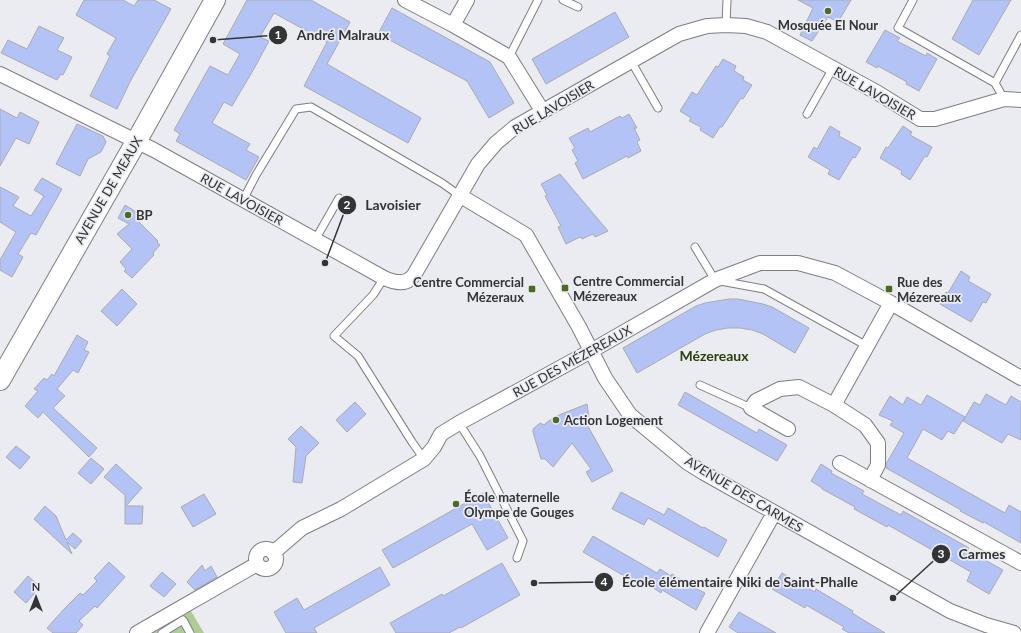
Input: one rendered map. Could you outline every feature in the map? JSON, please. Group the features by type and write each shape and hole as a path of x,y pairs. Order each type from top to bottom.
{"main road":[{"name":"AVENUE DE MEAUX","path":"0,380 136,142 214,0"}],"street":[{"path":"405,0 509,57 543,112"},
{"path":"453,25 468,0"},
{"name":"RUE LAVOISIER","path":"0,74 154,150 384,278 392,281 405,282 411,280 478,164 496,143 515,127 679,34 707,26 726,25 746,26 767,32 833,68 920,119 935,118 1004,100 1021,100"},
{"name":"AVENUE DES CARMES","path":"459,195 526,235 579,327 605,378 630,414 688,463 774,513 950,611 986,625 1014,633"},
{"name":"RUE DES MÉZEREAUX","path":"137,633 257,564 257,556 260,551 267,550 273,553 302,528 341,509 424,459 434,447 441,434 459,423 591,351 715,280 760,263 798,263 835,274 891,303 1021,378"},
{"path":"834,405 891,303"},
{"path":"788,429 751,408 756,401 780,389 799,387 834,405 865,424 878,443 878,465 870,480"},
{"path":"840,464 1021,563"},
{"path":"707,633 774,513"},
{"path":"1018,633 1021,627"}],"lane":[{"path":"509,57 538,0"},
{"path":"564,0 578,7"},
{"path":"726,25 727,0"},
{"path":"913,0 898,28 995,83 1004,100"},
{"path":"995,83 1021,34"},
{"path":"631,60 658,108"},
{"path":"807,114 833,68"},
{"path":"243,200 256,175 296,108 311,107 442,183 459,195"},
{"path":"315,240 339,198"},
{"path":"695,247 715,280 764,290 867,346"},
{"path":"384,278 373,295 334,336 358,356 424,459"},
{"path":"700,385 751,408"},
{"path":"459,423 480,456 523,541 517,558"},
{"path":"162,633 182,620 190,633"}],"green space":[{"path":"191,611 204,633 150,633"}],"building":[{"path":"84,0 123,0 134,6 138,0 154,0 171,9 131,80 117,109 90,96 110,56 107,54 116,38 76,15"},
{"path":"247,0 311,0 350,22 327,64 421,118 408,143 304,86 327,42 274,13 260,37 269,41 255,67 232,106 224,102 212,123 250,144 246,150 259,157 246,180 176,141 180,134 174,130 210,66 228,75 240,54 223,44"},
{"path":"798,0 851,0 838,22 828,17 812,41 800,35 813,8"},
{"path":"973,0 1011,0 979,55 952,39"},
{"path":"392,8 490,62 514,103 489,118 467,81 378,34"},
{"path":"615,12 629,37 546,84 532,59"},
{"path":"39,26 64,38 57,50 72,57 63,75 61,74 57,80 1,53 8,40 27,49"},
{"path":"885,30 900,38 897,41 926,56 927,53 937,59 919,91 906,84 907,82 878,66 877,68 866,62"},
{"path":"723,59 736,66 734,71 744,77 743,80 752,85 713,138 700,130 701,127 689,121 691,118 680,111 692,92 697,95 716,66 718,67"},
{"path":"0,109 17,118 20,112 39,122 29,144 16,138 0,166"},
{"path":"629,114 637,128 634,128 640,140 637,142 641,151 628,158 627,156 583,179 575,163 578,161 572,150 575,148 569,138 588,128 590,132 620,116 622,118"},
{"path":"77,124 103,136 106,142 101,152 88,159 80,176 56,164"},
{"path":"830,126 840,132 839,136 861,148 855,158 853,157 839,180 828,174 830,170 808,157 814,147 817,149"},
{"path":"903,126 912,132 910,135 932,147 927,157 925,156 910,180 901,174 902,171 880,158 886,147 888,148"},
{"path":"560,174 608,231 595,237 593,234 582,239 580,237 566,244 558,227 561,226 545,196 547,195 541,184"},
{"path":"42,178 62,189 36,235 31,233 18,254 23,257 12,277 0,270 0,260 16,232 0,222 0,187 19,197 13,206 31,216 44,196 34,190"},
{"path":"125,205 141,215 138,221 158,241 157,242 160,245 153,253 154,255 132,278 124,271 126,269 120,262 132,249 117,234 129,224 118,218"},
{"path":"961,271 970,277 968,281 991,294 986,303 983,302 971,322 940,304 946,292 948,293"},
{"path":"122,289 137,304 117,326 101,311"},
{"path":"729,299 738,299 772,307 809,328 795,353 763,334 752,330 728,328 705,334 637,373 623,348 696,306"},
{"path":"77,335 88,342 84,350 89,352 78,373 73,370 57,389 65,396 53,408 97,448 89,457 43,412 38,418 25,406 38,391 34,389 44,378 47,380 52,374 54,376"},
{"path":"685,392 757,433 759,429 787,445 777,461 678,405"},
{"path":"986,394 1006,405 1011,396 1021,402 1021,440 1008,434 1002,443 963,421 974,402 980,405"},
{"path":"927,395 965,417 954,434 948,431 942,440 923,429 907,458 1005,513 1009,505 1021,512 1021,543 984,522 983,523 960,511 961,510 886,468 886,464 904,433 890,425 893,421 879,415 890,396 903,405 907,397 921,405"},
{"path":"355,402 366,414 347,432 336,420"},
{"path":"587,404 589,418 585,421 613,471 592,482 586,472 591,469 572,443 553,467 545,459 541,459 533,432 533,429 540,423 544,425 559,415"},
{"path":"301,426 319,443 306,456 302,483 293,482 296,447 288,439"},
{"path":"16,446 30,457 20,469 6,457"},
{"path":"91,458 104,469 91,484 78,473"},
{"path":"116,464 142,488 126,506 143,506 142,524 125,524 125,495 104,477"},
{"path":"821,464 832,471 831,473 864,491 862,494 901,515 903,511 969,548 967,550 1003,570 989,594 967,581 971,572 888,525 887,527 854,509 855,507 822,489 811,481"},
{"path":"621,492 664,515 668,508 727,540 718,557 648,518 644,525 612,509"},
{"path":"483,493 508,538 487,550 472,524 393,568 382,550"},
{"path":"204,494 216,514 193,527 181,507"},
{"path":"45,506 56,516 66,540 73,533 82,541 75,549 67,542 72,554 34,519"},
{"path":"593,536 657,573 660,569 671,576 672,574 705,593 696,610 662,590 661,593 646,583 643,587 583,552"},
{"path":"109,562 125,577 97,608 95,606 79,621 83,625 76,633 53,633 47,628 80,593 83,595 97,581 94,578"},
{"path":"502,563 520,595 461,628 460,627 449,633 396,633 390,623 442,594 443,596"},
{"path":"202,565 205,571 211,566 217,577 195,590 187,582"},
{"path":"380,567 390,585 314,628 317,633 286,633 274,612 297,598 304,610"},
{"path":"162,572 176,584 164,597 150,586"},
{"path":"782,573 815,592 816,589 853,611 852,613 885,633 849,633 842,629 844,627 806,605 805,608 772,589"},
{"path":"28,576 40,587 26,603 14,592"},
{"path":"739,612 776,633 738,633 729,627"}],"place":[{"name":"Mosquée El Nour","path":"828,11"},
{"name":"André Malraux","path":"213,40"},
{"name":"BP","path":"128,215"},
{"name":"Lavoisier","path":"325,263"},
{"name":"Centre Commercial Mézereaux","path":"565,288"},
{"name":"Centre Commercial Mézeraux","path":"532,289"},
{"name":"Rue des Mézereaux","path":"889,289"},
{"name":"Action Logement","path":"556,420"},
{"name":"École maternelle Olympe de Gouges","path":"456,504"},
{"name":"École élémentaire Niki de Saint-Phalle","path":"534,583"},
{"name":"Carmes","path":"893,598"}],"district":[{"name":"Mézereaux","path":"714,356"}]}
